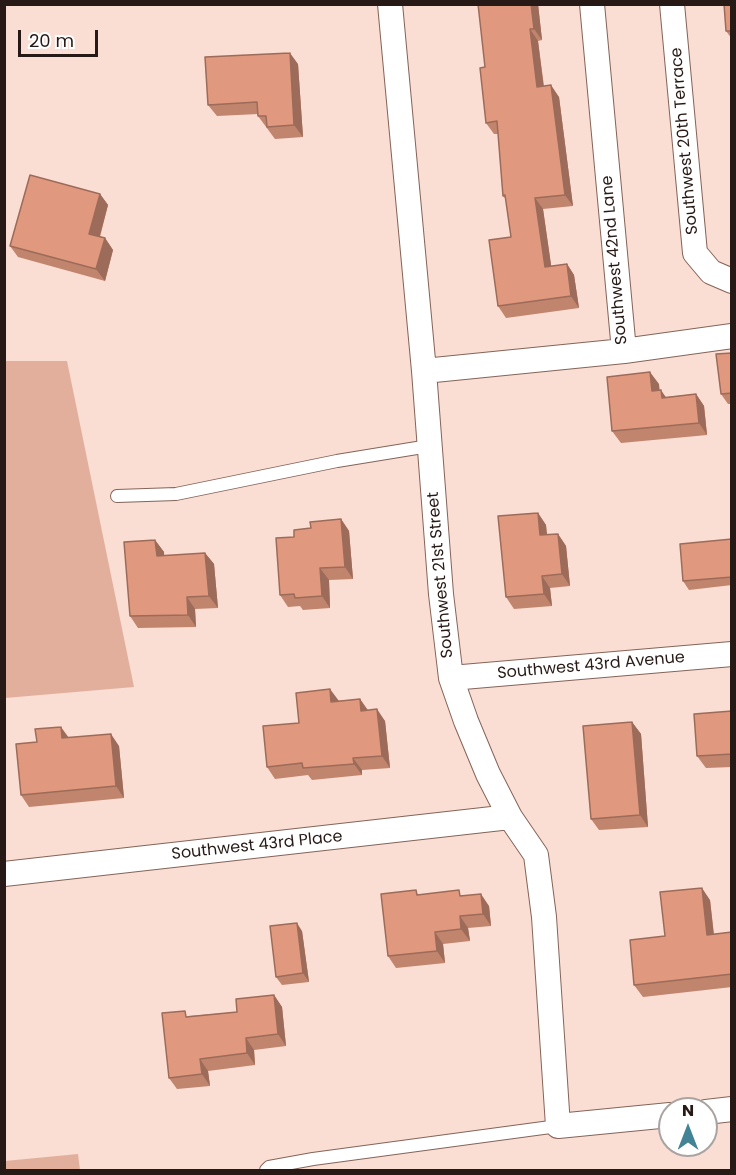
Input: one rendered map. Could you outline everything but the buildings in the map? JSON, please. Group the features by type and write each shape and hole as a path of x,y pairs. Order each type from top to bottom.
{"street":[{"name":"Southwest 21st Street","path":"390,4 424,371 441,594 451,678 488,774 510,817 536,855 544,917 558,1126"},
{"name":"Southwest 42nd Lane","path":"424,371 624,351 592,4"},
{"name":"Southwest 20th Terrace","path":"672,4 695,254 722,277"},
{"path":"624,351 732,336"},
{"name":"Southwest 43rd Avenue","path":"451,678 732,654"},
{"name":"Southwest 43rd Place","path":"4,874 510,817"},
{"path":"558,1126 658,1116"}],"lane":[{"path":"117,496 177,494 337,461 429,446"},
{"path":"266,1170 269,1167 313,1159 558,1126"}],"shaded area":[{"path":"5,361 67,361 134,687 5,698"},
{"path":"78,1154 80,1170 5,1170 5,1161"}]}
